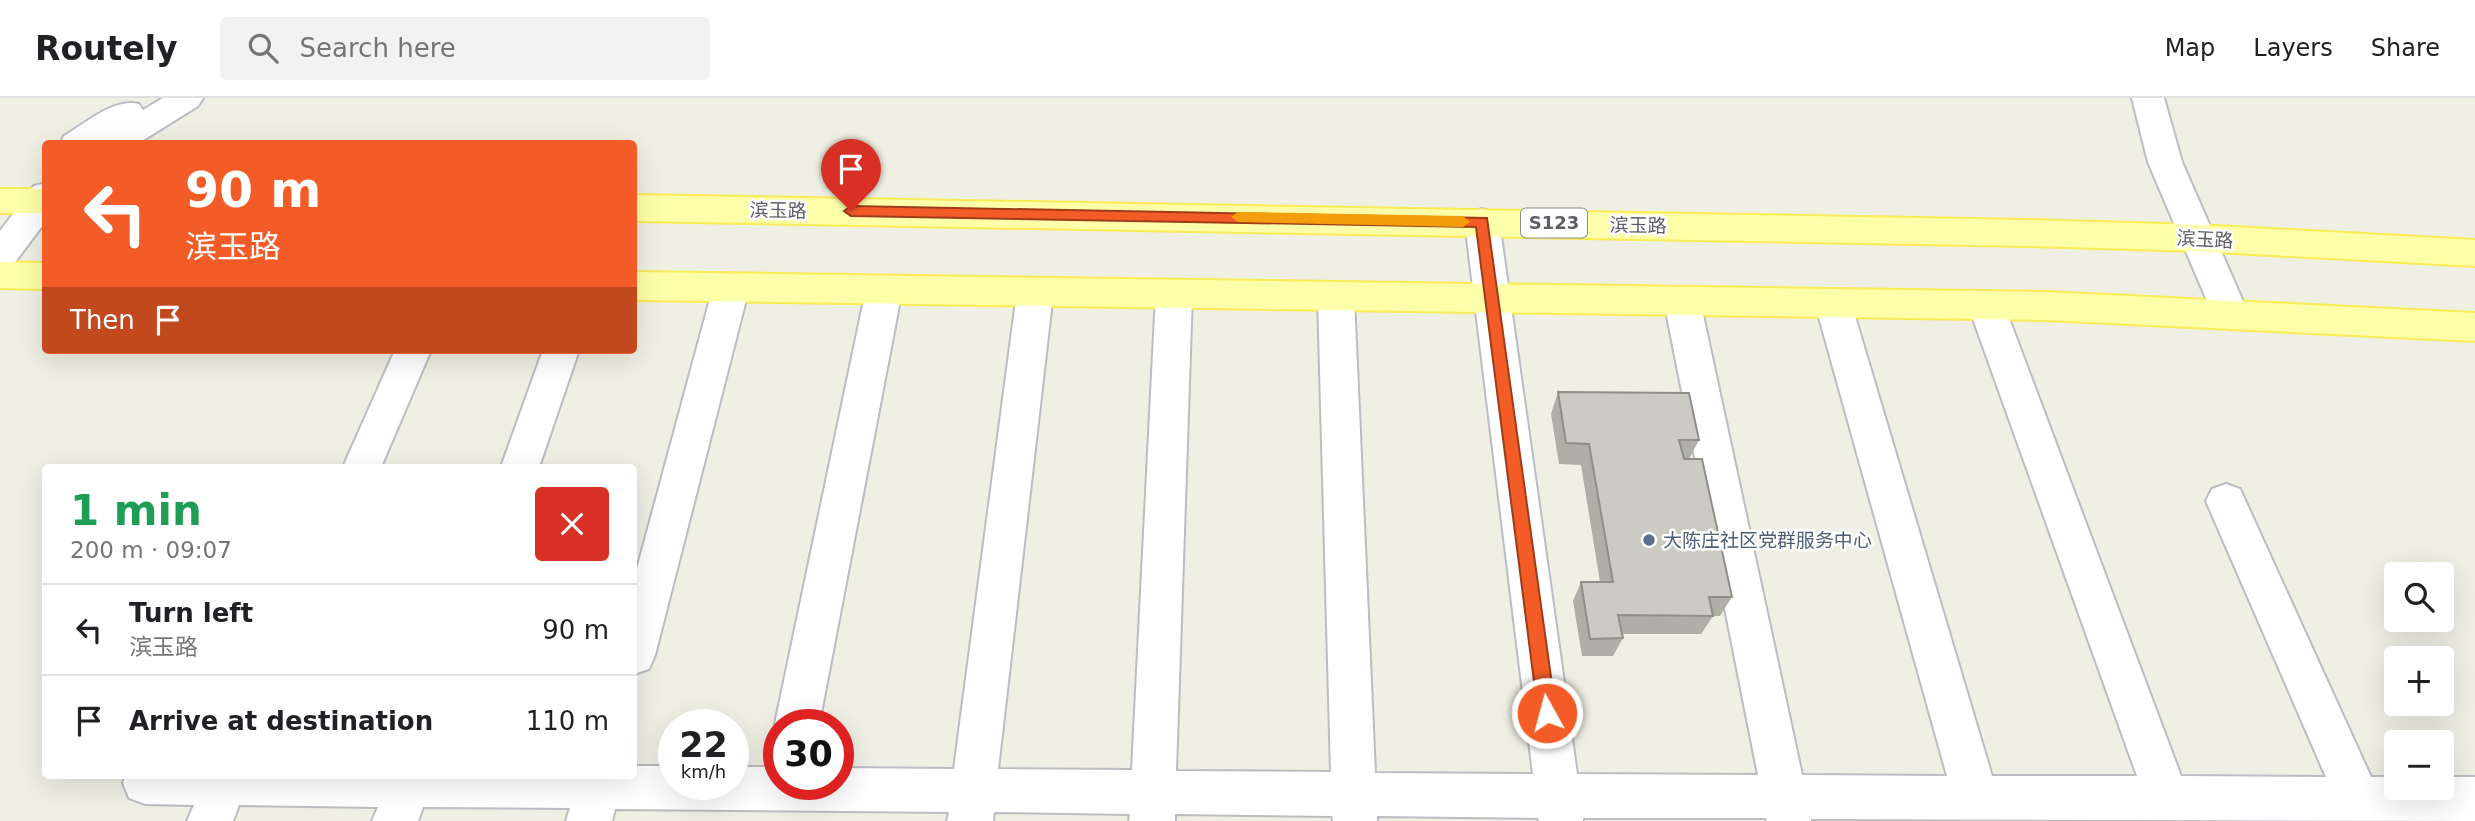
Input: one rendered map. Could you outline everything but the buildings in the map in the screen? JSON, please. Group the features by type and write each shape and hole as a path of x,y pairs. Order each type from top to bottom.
{"main road":[{"name":"滨玉路","path":"637,208 1482,222 2197,238 2475,253"},
{"path":"0,275 42,275"},
{"path":"637,286 1986,305 2475,327"}],"street":[{"path":"83,140 151,98"},
{"path":"118,140 187,98"},
{"path":"2148,98 2165,162 2231,315"},
{"path":"0,257 24,202 42,173"},
{"path":"1482,222 1559,808"},
{"path":"637,644 731,288"},
{"path":"800,709 884,290"},
{"path":"972,806 1035,293"},
{"path":"1153,806 1174,295"},
{"path":"1336,297 1354,808"},
{"path":"1682,301 1787,809"},
{"path":"1833,303 1979,809"},
{"path":"1986,305 2172,809"},
{"path":"363,464 411,354"},
{"path":"521,464 560,354"},
{"path":"2226,501 2363,810"},
{"path":"145,783 222,793 596,794 763,798"},
{"path":"830,800 972,806 2363,810 2475,799"}],"slow traffic":[{"path":"1238,217 1463,222"}],"place":[{"name":"大陈庄社区党群服务中心","path":"1649,540"}],"route":[{"path":"851,211 1482,222 1547,713"}]}
